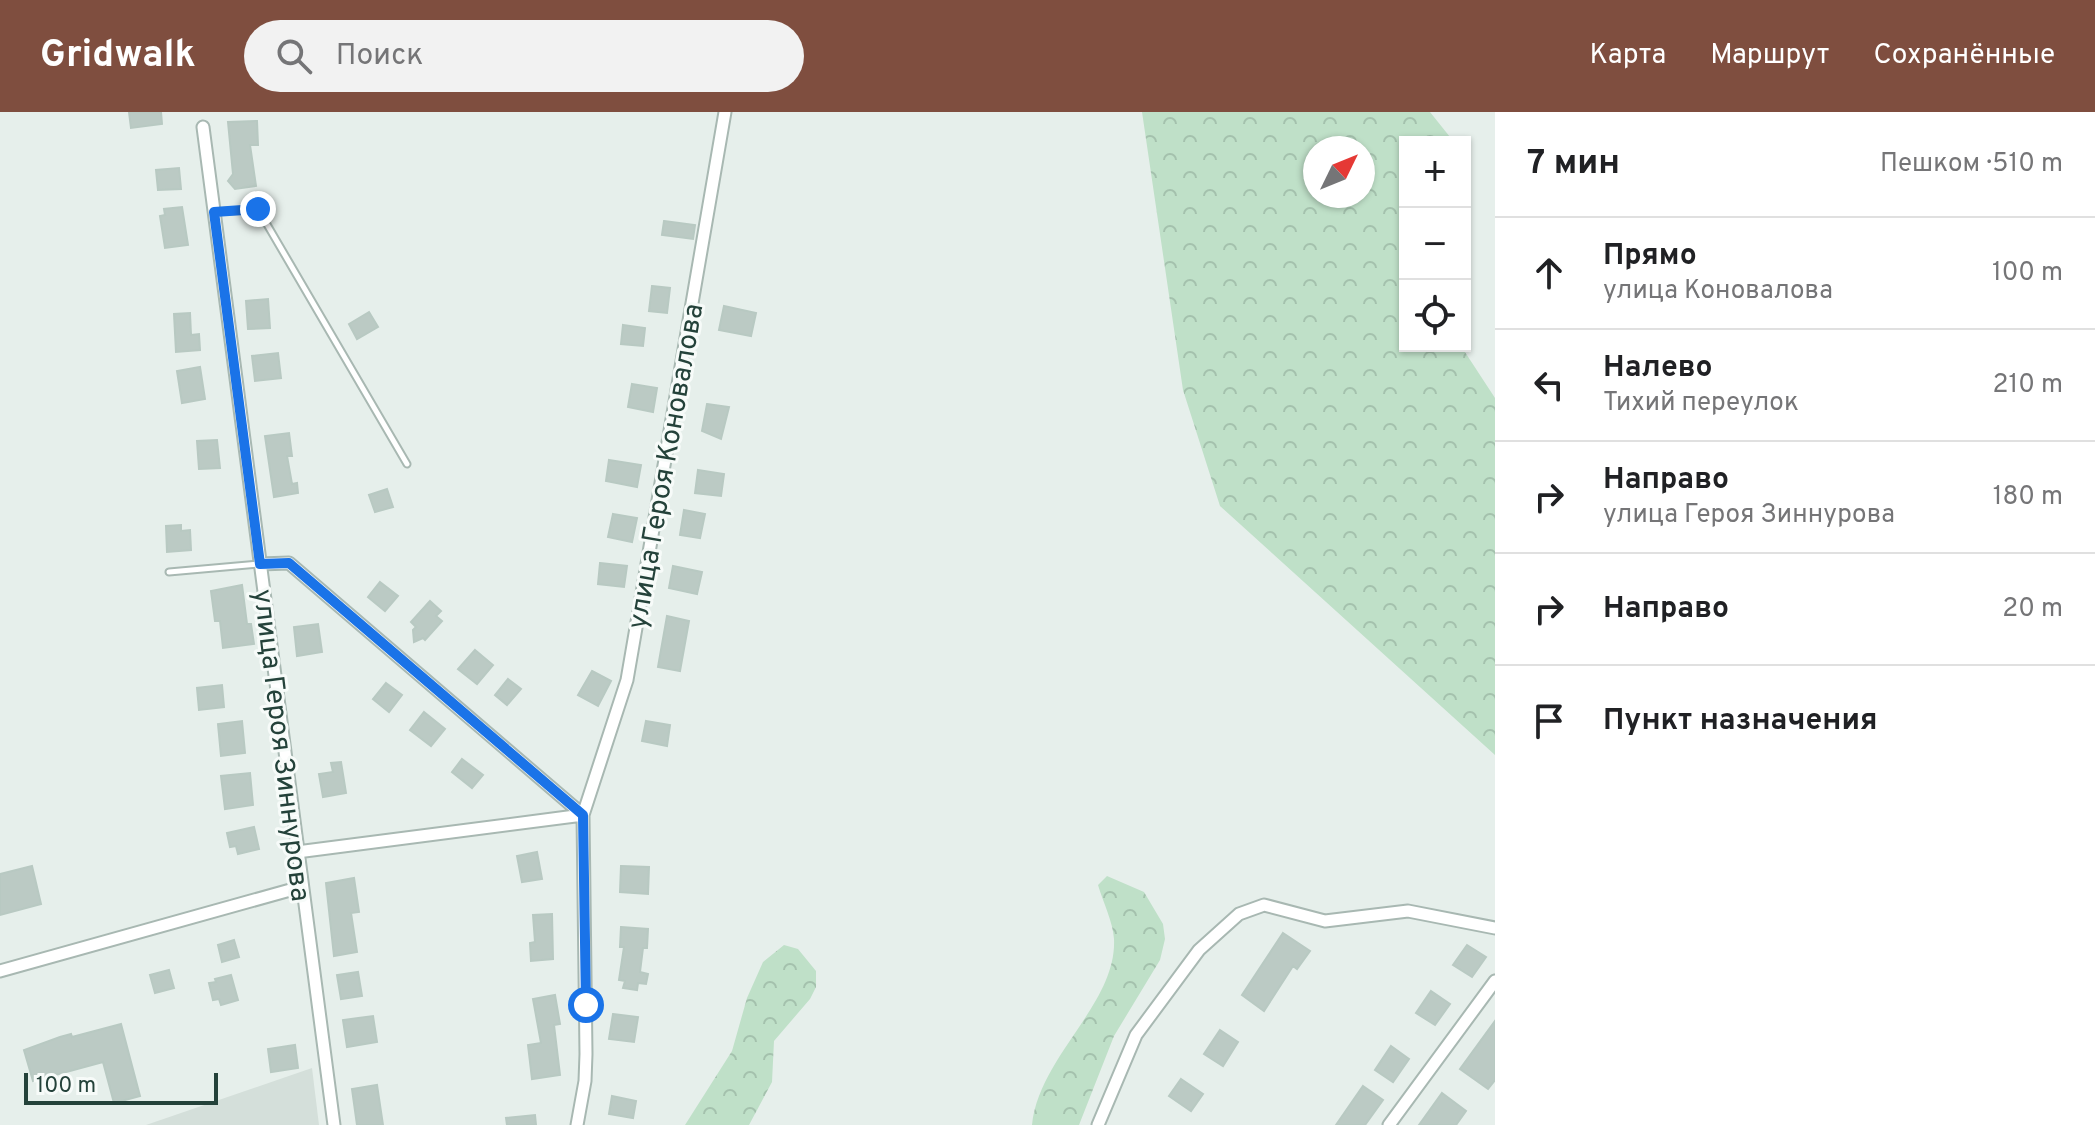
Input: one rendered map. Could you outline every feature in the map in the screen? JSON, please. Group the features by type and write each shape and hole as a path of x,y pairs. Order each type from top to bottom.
{"street":[{"name":"улица Героя Коновалова","path":"577,1125 585,1081 586,1054 583,815 627,680 725,112"},
{"name":"улица Героя Зиннурова","path":"203,127 334,1125"},
{"path":"260,564 289,563 583,815"},
{"path":"297,852 583,815"},
{"path":"0,971 301,887"},
{"path":"1098,1125 1136,1035 1199,950 1239,914 1264,905 1325,921 1408,911 1495,928"},
{"path":"1389,1125 1495,981"}],"lane":[{"path":"214,212 258,209 407,464"},
{"path":"169,572 260,564"}],"shaded area":[{"path":"312,1068 319,1125 146,1125"}],"green space":[{"path":"1142,112 1430,112 1449,136 1399,136 1399,352 1465,352 1495,398 1495,755 1220,506 1183,390"},
{"path":"1107,876 1144,892 1163,924 1165,939 1160,960 1114,1036 1079,1125 1032,1125 1048,1076 1091,1008 1112,963 1113,932 1098,885"},
{"path":"784,945 798,949 816,971 816,987 810,999 774,1041 772,1082 749,1125 685,1125 732,1051 747,998 763,962"}],"building":[{"path":"129,112 161,112 162,124 131,128"},
{"path":"257,121 258,145 250,145 256,186 235,189 228,181 233,174 228,122"},
{"path":"179,168 181,189 158,190 156,170"},
{"path":"182,207 188,245 165,248 160,216 165,215 164,209"},
{"path":"664,221 695,225 693,239 662,235"},
{"path":"652,286 670,288 667,313 649,311"},
{"path":"268,299 270,328 248,329 246,301"},
{"path":"724,306 756,313 751,336 719,330"},
{"path":"369,312 378,327 357,339 349,324"},
{"path":"190,313 191,335 199,334 200,350 176,352 174,314"},
{"path":"623,325 645,328 643,346 621,344"},
{"path":"278,353 281,378 255,381 252,356"},
{"path":"200,367 205,399 182,403 177,371"},
{"path":"632,384 657,388 653,412 628,407"},
{"path":"707,404 729,407 721,439 702,431"},
{"path":"289,433 292,456 287,456 292,484 297,483 298,493 274,497 265,436"},
{"path":"217,440 220,468 199,469 197,441"},
{"path":"609,460 641,465 637,487 606,481"},
{"path":"698,470 724,474 721,496 695,493"},
{"path":"387,489 393,507 375,512 369,495"},
{"path":"684,510 705,514 700,538 680,535"},
{"path":"613,514 637,518 632,542 608,537"},
{"path":"181,525 181,531 190,530 191,550 167,552 166,526"},
{"path":"600,563 627,566 624,587 598,584"},
{"path":"673,566 702,572 697,594 669,588"},
{"path":"380,582 398,596 385,611 368,597"},
{"path":"242,585 247,624 251,624 254,644 223,648 220,621 215,621 211,591"},
{"path":"430,601 441,611 436,616 442,621 425,640 414,642 413,630 416,627 411,622"},
{"path":"667,616 689,621 680,671 658,667"},
{"path":"318,624 322,652 297,656 294,627"},
{"path":"475,650 493,665 477,684 458,669"},
{"path":"592,671 611,681 598,706 578,695"},
{"path":"508,679 521,689 507,705 495,695"},
{"path":"386,683 402,695 389,712 373,699"},
{"path":"222,685 224,707 199,710 197,688"},
{"path":"424,712 445,729 431,746 410,730"},
{"path":"242,721 245,753 221,756 218,724"},
{"path":"646,721 670,725 667,746 642,741"},
{"path":"462,759 483,775 472,788 452,772"},
{"path":"341,762 346,793 323,797 319,774 333,772 331,763"},
{"path":"250,773 253,805 225,809 221,776"},
{"path":"254,827 259,849 238,854 236,846 230,847 227,833"},
{"path":"537,852 542,879 522,882 517,856"},
{"path":"32,866 41,904 0,915 0,874"},
{"path":"621,866 649,867 648,894 620,892"},
{"path":"354,878 359,912 351,913 357,952 334,956 326,883"},
{"path":"552,914 553,959 531,961 530,943 535,942 533,915"},
{"path":"621,927 648,929 647,948 643,948 640,972 648,974 646,984 638,983 637,990 623,988 625,981 619,980 624,947 620,947"},
{"path":"1283,933 1310,951 1297,969 1293,966 1264,1011 1242,995"},
{"path":"234,940 239,957 222,962 218,945"},
{"path":"1467,945 1486,957 1472,977 1453,965"},
{"path":"169,970 174,988 155,993 150,975"},
{"path":"358,972 362,996 341,999 337,975"},
{"path":"231,975 238,1000 221,1005 219,999 213,1000 209,983"},
{"path":"1431,991 1450,1004 1435,1025 1416,1013"},
{"path":"555,995 560,1024 554,1025 560,1075 532,1079 528,1045 541,1043 533,999"},
{"path":"613,1014 638,1017 634,1042 609,1039"},
{"path":"373,1016 377,1042 347,1047 343,1020"},
{"path":"1495,1021 1495,1080 1488,1089 1460,1069"},
{"path":"121,1024 140,1096 114,1103 103,1062 33,1081 24,1050 71,1034 72,1037"},
{"path":"1220,1030 1238,1042 1223,1066 1204,1054"},
{"path":"295,1045 298,1068 271,1072 268,1049"},
{"path":"1391,1046 1409,1059 1393,1082 1375,1070"},
{"path":"1181,1079 1203,1094 1191,1111 1169,1096"},
{"path":"377,1085 383,1125 357,1125 352,1089"},
{"path":"1363,1086 1383,1100 1365,1125 1336,1125"},
{"path":"1442,1093 1466,1111 1456,1125 1419,1125"},
{"path":"612,1096 636,1101 633,1118 609,1114"},
{"path":"535,1115 536,1125 507,1125 506,1118"}],"route":[{"path":"258,209 214,212 260,564 289,563 583,815 586,1005"}]}
